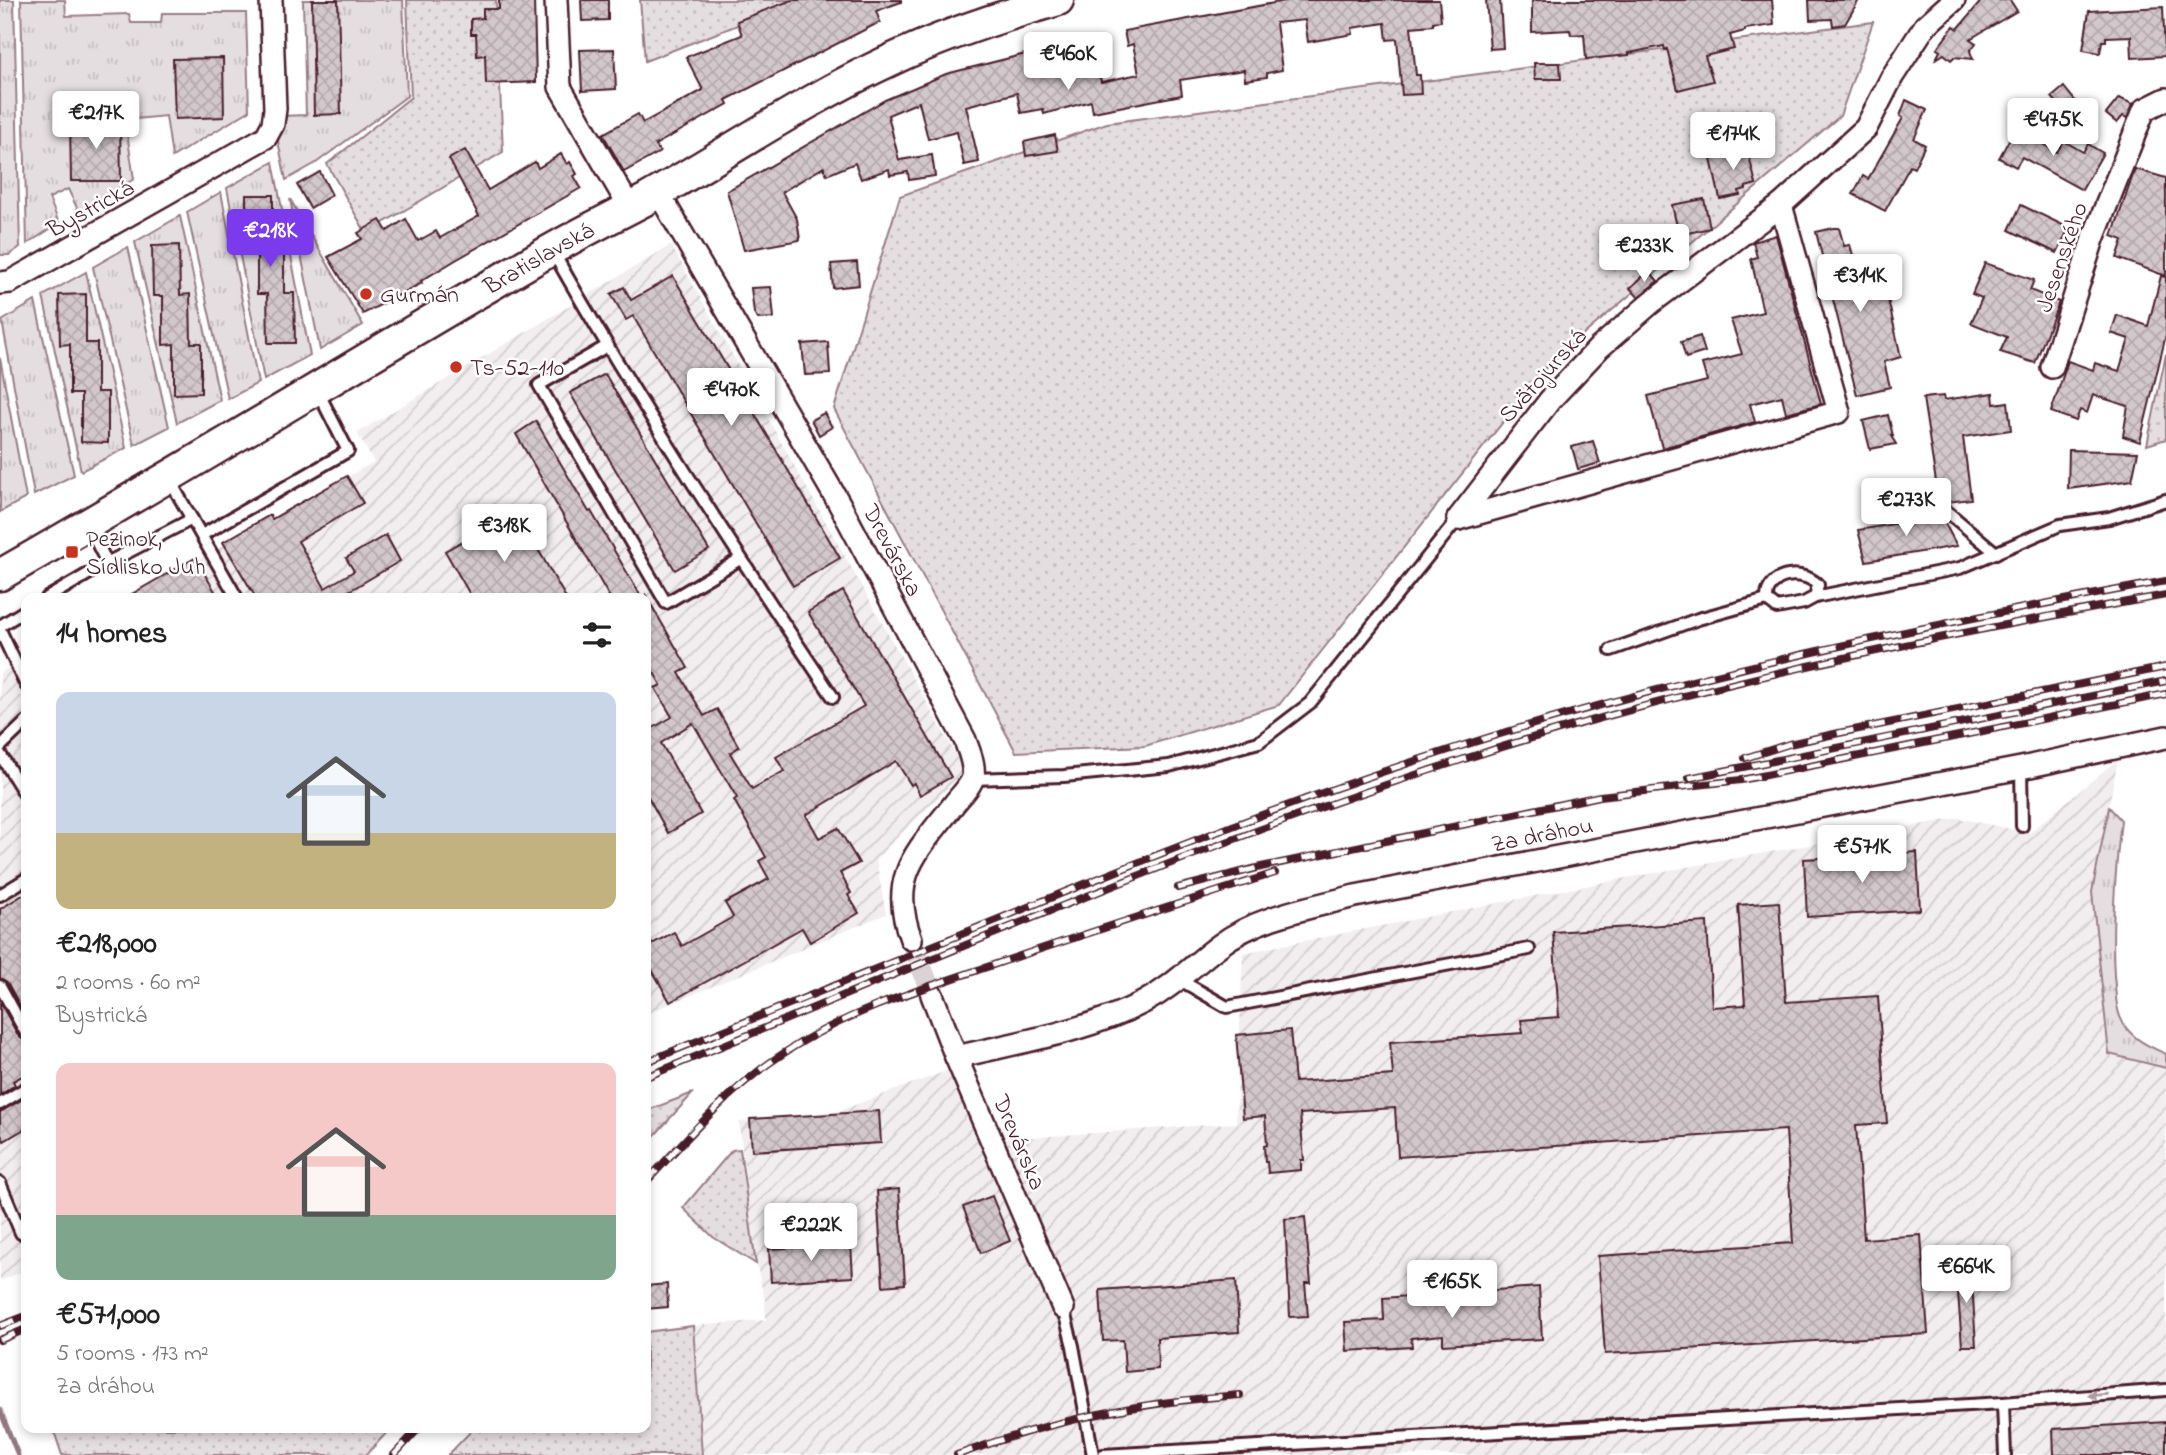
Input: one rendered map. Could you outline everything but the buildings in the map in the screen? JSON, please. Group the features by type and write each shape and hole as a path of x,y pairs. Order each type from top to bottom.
{"main road":[{"name":"Bratislavská","path":"0,575 552,249 658,192 789,113 892,59 959,31 1058,0"}],"street":[{"name":"Bystrická","path":"0,283 10,282 266,137 273,124 275,109 271,0"},
{"path":"556,0 560,87 630,208"},
{"name":"Svätojurská","path":"1458,519 1550,400 1599,348 1652,302 1781,205 1866,128 1892,76 1924,26 1954,0"},
{"name":"Jesenského","path":"2052,368 2092,239 2144,110 2166,99"},
{"name":"Drevárska","path":"658,192 839,503 965,740 973,761 973,779"},
{"path":"1458,519 1839,412 1781,205"},
{"name":"Za dráhou","path":"956,1057 1073,1029 1115,1016 1180,980 1222,943 1255,926 1288,914 1341,900 2021,768 2166,737"},
{"path":"911,939 904,921 901,896 906,872 915,855 973,779"},
{"name":"Drevárska","path":"932,995 1063,1308"}],"lane":[{"path":"552,249 607,346 740,559 833,697"},
{"path":"607,346 540,385 666,603 740,559"},
{"path":"202,535 348,451 317,390"},
{"path":"168,477 234,593"},
{"path":"1767,600 1777,608 1804,603 1815,597 1960,568 2060,525 2109,518 2166,500"},
{"path":"1883,511 1937,503 1996,553"},
{"path":"56,593 192,519"},
{"path":"973,779 1064,776 1169,766 1259,742 1310,702 1458,519"},
{"path":"88,524 107,563"},
{"path":"1767,600 1769,588 1781,578 1801,575 1812,579 1818,585 1815,597"},
{"path":"1611,650 1698,619 1767,600"},
{"path":"21,613 0,628 21,674"},
{"path":"0,747 21,727"},
{"path":"0,754 21,788"},
{"path":"2021,768 2022,826"},
{"path":"0,895 21,882"},
{"path":"1180,980 1227,1007 1529,949"},
{"path":"0,986 21,1023"},
{"path":"0,1104 21,1091"},
{"path":"0,1183 21,1233"},
{"path":"1063,1308 1073,1346 1093,1455"},
{"path":"1103,1455 2003,1403 2166,1390"},
{"path":"2003,1403 2005,1455"}],"shaded area":[{"path":"671,245 965,771 876,859 886,914 651,1012 651,593 138,593 374,462 357,433"},
{"path":"21,661 21,1272 0,1281 0,673"},
{"path":"2118,759 2092,892 2109,1054 2166,1068 2166,1455 702,1455 693,1326 766,1320 765,1301 755,1258 739,1122 836,1112 949,1070 980,1141 1236,1123 1243,953 1626,878 1958,818 2029,833"}],"green space":[{"path":"0,0 14,0 20,247 9,255 0,255"},
{"path":"21,0 65,0 66,16 129,14 131,23 161,23 162,13 246,13 249,111 172,157 166,116 125,120 134,179 79,212 68,189 49,198 59,223 27,244"},
{"path":"303,0 403,0 407,96 316,163 286,180 278,141 282,116 306,115"},
{"path":"407,0 496,0 503,152 366,233 327,164 411,97"},
{"path":"640,0 802,0 645,61"},
{"path":"1873,22 1840,116 1549,364 1279,705 1145,746 1016,752 834,409 900,196 1107,123"},
{"path":"273,162 310,355 264,380 227,188"},
{"path":"221,192 258,383 228,399 187,212"},
{"path":"290,199 363,325 320,350"},
{"path":"180,216 220,400 177,423 135,242"},
{"path":"128,247 169,427 134,445 93,267"},
{"path":"86,272 126,448 81,471 43,296"},
{"path":"35,301 74,475 34,495 2,321"},
{"path":"2166,354 2166,439 2147,445"},
{"path":"0,358 26,498 0,512"},
{"path":"2109,807 2121,820 2113,917 2117,1006 2120,1018 2131,1034 2166,1054 2166,1068 2109,1054 2092,892"},
{"path":"693,1093 651,1139 651,1109"},
{"path":"740,1149 756,1264 713,1237 683,1208 732,1150"},
{"path":"693,1326 702,1455 448,1455 469,1433 651,1433 651,1331"},
{"path":"55,1433 386,1433 366,1455 62,1455"}],"waterway":[{"path":"0,1410 18,1455"}],"tunnel":[{"path":"911,939 932,995"}],"railway":[{"path":"651,1060 1176,848 1342,786 1455,748 1631,697 1808,653 1986,615 2166,581"},
{"path":"651,1075 1148,872 1250,833 1455,762 1630,710 1808,666 2166,595"},
{"path":"1745,758 1789,744 1839,733 2166,667"},
{"path":"1689,778 2166,681"},
{"path":"1178,888 1261,867 1600,796 1741,780 2166,694"},
{"path":"651,1177 711,1113 746,1081 784,1053 834,1025 939,983 1275,873"},
{"path":"0,1326 21,1318"},
{"path":"0,1340 21,1331"},
{"path":"957,1455 1062,1422 1097,1414 1167,1402 1240,1395"},
{"path":"394,1455 414,1433"}],"place":[{"name":"Gurmán","path":"366,294"},
{"name":"Ts-52-110","path":"456,367"},
{"name":"Pezinok, Sídlisko Juh","path":"72,552"}]}
